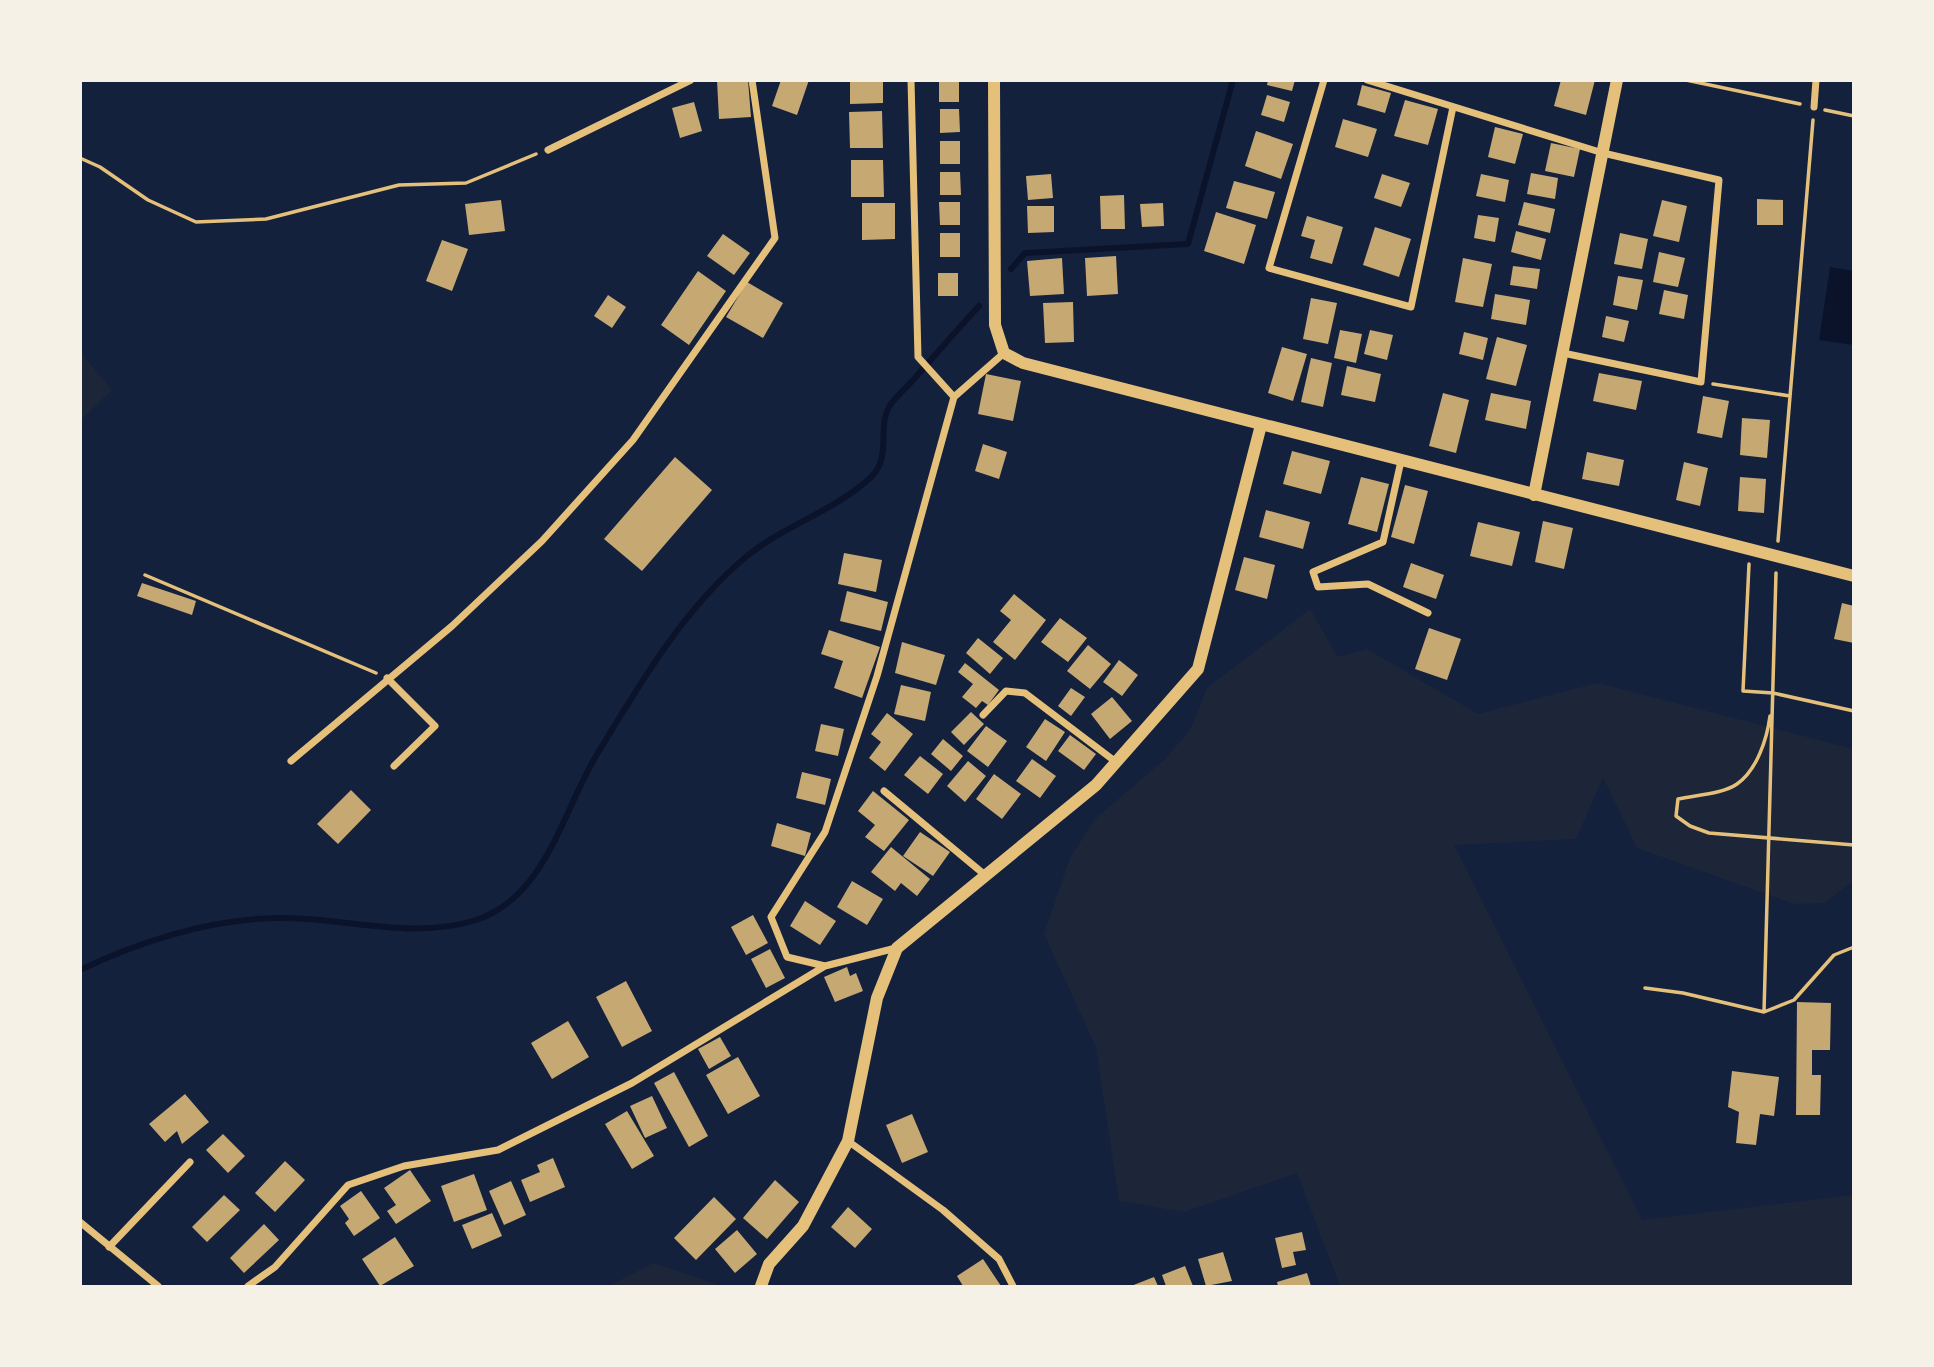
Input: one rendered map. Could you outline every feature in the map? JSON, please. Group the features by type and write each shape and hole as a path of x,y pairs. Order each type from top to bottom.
{"street":[{"path":"548,150 691,80"},
{"path":"291,761 452,626 542,541 633,440 775,238 752,80"},
{"path":"911,80 918,358 954,397"},
{"path":"994,80 995,326 1004,353 1023,363 1853,576"},
{"path":"1324,80 1269,268 1411,307 1453,107"},
{"path":"1367,80 1603,153 1719,180 1702,382 1563,352"},
{"path":"1534,495 1617,80"},
{"path":"1814,107 1816,80"},
{"path":"825,966 787,957 771,917 825,832 877,676 954,397 1004,353"},
{"path":"248,1286 275,1267 348,1185 404,1166 498,1150 632,1083 825,966 897,948 1096,785 1198,668 1261,425"},
{"path":"1401,461 1383,542 1312,572 1318,587 1368,584 1428,612"},
{"path":"387,678 435,726 394,766"},
{"path":"983,715 1006,691 1025,694 1116,762"},
{"path":"884,791 985,875"},
{"path":"761,1286 769,1264 803,1226 848,1141 877,998 897,948"},
{"path":"848,1141 943,1210 999,1259 1013,1286"},
{"path":"109,1247 190,1162"},
{"path":"80,1222 158,1286"}],"path":[{"path":"1685,80 1853,116"},
{"path":"1764,1012 1777,556 1814,107"},
{"path":"80,158 100,167 148,200 196,222 266,219 399,185 466,183 548,150"},
{"path":"1702,382 1790,396"},
{"path":"1750,549 1743,691 1773,693 1853,711"},
{"path":"145,575 387,678"},
{"path":"1773,693 1768,736 1750,771 1735,785 1678,799 1676,816 1690,826 1709,833 1853,845"},
{"path":"1645,988 1683,993 1764,1012 1794,1000 1834,955 1853,947"}],"shaded area":[{"path":"1830,267 1853,271 1853,345 1819,340"},
{"path":"80,352 112,390 81,420 80,420"},
{"path":"1310,609 1338,657 1367,649 1478,714 1598,683 1853,749 1853,881 1824,903 1794,904 1637,848 1603,777 1576,839 1454,845 1642,1220 1853,1195 1853,1286 1340,1286 1297,1173 1184,1212 1119,1201 1096,1047 1044,934 1070,858 1095,819 1165,759 1190,730 1207,688"},
{"path":"653,1263 722,1286 609,1286"}],"building":[{"path":"717,80 748,80 751,117 719,119"},
{"path":"781,80 809,80 797,115 772,106"},
{"path":"850,80 883,80 883,103 850,104"},
{"path":"939,80 959,80 959,102 939,102"},
{"path":"1268,80 1295,80 1292,91 1267,85"},
{"path":"1561,80 1595,80 1586,115 1554,106"},
{"path":"1362,85 1391,93 1385,113 1357,105"},
{"path":"1267,95 1290,102 1284,122 1261,115"},
{"path":"1405,100 1438,109 1428,145 1394,136"},
{"path":"694,102 702,131 680,138 672,108"},
{"path":"940,109 959,109 960,132 940,133"},
{"path":"882,111 883,148 850,148 849,112"},
{"path":"1343,119 1377,129 1368,157 1335,147"},
{"path":"1495,127 1523,134 1515,164 1488,157"},
{"path":"1256,131 1293,144 1281,179 1245,166"},
{"path":"940,141 960,141 960,164 940,164"},
{"path":"1551,143 1580,149 1574,177 1545,171"},
{"path":"851,160 883,160 884,197 851,197"},
{"path":"940,172 960,172 961,195 940,195"},
{"path":"1531,173 1558,178 1555,199 1527,194"},
{"path":"1051,174 1053,198 1028,200 1026,176"},
{"path":"1382,174 1410,183 1401,207 1374,198"},
{"path":"1481,174 1509,180 1505,202 1476,196"},
{"path":"1234,181 1275,192 1267,219 1226,208"},
{"path":"1124,195 1125,229 1101,229 1100,196"},
{"path":"1757,199 1783,200 1783,225 1757,225"},
{"path":"501,200 505,231 469,235 465,204"},
{"path":"1662,200 1687,206 1679,242 1653,236"},
{"path":"939,202 960,202 960,225 940,225"},
{"path":"1524,202 1555,209 1550,233 1518,225"},
{"path":"862,203 895,203 895,239 862,240"},
{"path":"1163,203 1164,226 1142,227 1140,204"},
{"path":"1027,206 1054,206 1054,232 1028,233"},
{"path":"1216,212 1256,225 1244,264 1204,251"},
{"path":"1478,215 1499,218 1495,242 1474,238"},
{"path":"1307,216 1343,227 1332,264 1310,258 1315,240 1301,236"},
{"path":"1375,227 1411,239 1399,277 1363,265"},
{"path":"1516,231 1546,239 1541,260 1511,252"},
{"path":"940,233 960,233 960,257 940,257"},
{"path":"1620,233 1648,239 1642,269 1614,264"},
{"path":"723,234 750,253 734,275 707,256"},
{"path":"442,240 468,249 452,291 426,281"},
{"path":"1659,252 1685,258 1678,287 1653,282"},
{"path":"1116,256 1118,294 1087,296 1085,258"},
{"path":"1062,258 1064,294 1030,296 1027,261"},
{"path":"1463,258 1492,264 1483,307 1455,302"},
{"path":"1513,266 1540,269 1537,289 1510,285"},
{"path":"698,271 726,291 689,345 661,325"},
{"path":"938,273 958,273 958,296 938,296"},
{"path":"1618,276 1643,280 1637,310 1613,305"},
{"path":"747,282 783,303 763,338 726,317"},
{"path":"1664,290 1688,295 1684,319 1659,314"},
{"path":"1495,294 1530,300 1526,325 1491,319"},
{"path":"608,295 626,307 612,328 594,316"},
{"path":"1311,298 1337,303 1328,344 1303,339"},
{"path":"1073,302 1074,342 1045,343 1043,303"},
{"path":"1606,316 1629,321 1624,342 1602,337"},
{"path":"1340,330 1362,334 1356,363 1334,358"},
{"path":"1370,330 1393,335 1387,360 1364,354"},
{"path":"1464,332 1488,338 1483,360 1459,354"},
{"path":"1497,337 1527,345 1516,386 1486,379"},
{"path":"1282,347 1307,354 1293,401 1268,393"},
{"path":"1311,358 1332,363 1323,407 1301,402"},
{"path":"1347,366 1381,374 1375,402 1341,395"},
{"path":"1599,373 1642,381 1636,410 1593,401"},
{"path":"986,374 1021,381 1013,421 978,414"},
{"path":"1443,393 1469,400 1456,453 1429,446"},
{"path":"1491,393 1531,401 1526,429 1485,420"},
{"path":"1703,396 1729,401 1722,438 1697,433"},
{"path":"1742,418 1770,420 1767,458 1740,455"},
{"path":"983,444 1007,452 999,479 975,471"},
{"path":"1292,451 1330,461 1321,494 1283,484"},
{"path":"1587,452 1624,460 1619,486 1582,479"},
{"path":"675,457 712,490 642,571 604,539"},
{"path":"1684,462 1708,468 1700,506 1676,500"},
{"path":"1361,477 1389,484 1377,532 1348,524"},
{"path":"1740,477 1766,479 1764,513 1738,511"},
{"path":"1405,485 1428,491 1414,544 1391,537"},
{"path":"1266,510 1310,522 1303,549 1259,537"},
{"path":"1543,521 1573,528 1564,569 1535,562"},
{"path":"1478,522 1520,532 1512,566 1470,556"},
{"path":"844,553 882,560 876,592 838,584"},
{"path":"1244,557 1275,565 1267,599 1235,590"},
{"path":"1411,563 1444,575 1436,599 1403,587"},
{"path":"142,583 196,601 192,615 137,596"},
{"path":"847,591 888,602 881,631 840,621"},
{"path":"1014,594 1046,620 1015,660 993,642 1011,620 1000,611"},
{"path":"1842,603 1854,606 1854,643 1834,639"},
{"path":"1060,618 1087,638 1068,662 1041,642"},
{"path":"1429,628 1461,639 1447,680 1415,669"},
{"path":"829,630 880,647 862,698 834,688 843,661 821,654"},
{"path":"978,638 1003,658 990,674 966,653"},
{"path":"902,642 945,655 936,685 895,673"},
{"path":"1088,645 1111,664 1090,689 1067,671"},
{"path":"1119,660 1138,675 1122,696 1103,682"},
{"path":"965,663 999,690 988,705 982,701 976,708 962,697 973,684 958,672"},
{"path":"901,685 931,692 925,721 894,714"},
{"path":"1071,688 1085,697 1071,716 1058,706"},
{"path":"1112,697 1132,721 1110,739 1091,714"},
{"path":"971,712 984,724 964,745 951,732"},
{"path":"887,713 913,734 885,771 869,758 881,742 871,734"},
{"path":"1045,719 1065,732 1046,761 1026,747"},
{"path":"821,724 844,729 838,756 815,751"},
{"path":"986,726 1007,741 988,767 967,751"},
{"path":"1070,735 1096,754 1084,770 1058,751"},
{"path":"943,739 963,756 951,771 931,754"},
{"path":"920,756 943,774 928,794 904,775"},
{"path":"1032,759 1056,776 1040,798 1016,781"},
{"path":"968,761 986,776 965,802 947,786"},
{"path":"802,772 831,779 825,805 796,798"},
{"path":"994,774 1021,794 1002,819 976,799"},
{"path":"351,790 371,810 338,844 317,824"},
{"path":"873,791 909,820 884,851 865,837 875,825 858,811"},
{"path":"777,823 811,833 805,856 771,846"},
{"path":"920,832 950,852 933,876 903,856"},
{"path":"891,847 930,879 917,896 901,883 895,891 871,872"},
{"path":"852,881 883,899 867,925 837,907"},
{"path":"805,901 836,921 820,945 790,926"},
{"path":"753,915 768,943 746,955 731,927"},
{"path":"770,949 785,978 766,988 751,959"},
{"path":"847,967 850,976 856,973 863,991 835,1002 824,977"},
{"path":"626,981 652,1031 622,1047 596,997"},
{"path":"1797,1002 1831,1003 1830,1050 1812,1050 1812,1075 1821,1075 1820,1115 1796,1115"},
{"path":"568,1021 589,1057 552,1079 531,1043"},
{"path":"720,1037 731,1056 709,1069 698,1049"},
{"path":"738,1057 760,1096 728,1114 706,1075"},
{"path":"1732,1071 1779,1077 1774,1116 1760,1114 1756,1145 1736,1143 1739,1112 1728,1107"},
{"path":"674,1072 708,1136 689,1147 654,1083"},
{"path":"185,1094 209,1122 182,1144 177,1131 165,1142 149,1124"},
{"path":"652,1096 667,1128 645,1138 630,1106"},
{"path":"627,1111 654,1156 632,1169 605,1124"},
{"path":"912,1114 928,1152 902,1163 886,1125"},
{"path":"223,1134 245,1156 228,1173 206,1150"},
{"path":"553,1158 565,1187 530,1202 521,1180 540,1172 537,1165"},
{"path":"285,1161 305,1180 275,1212 255,1193"},
{"path":"410,1170 431,1201 396,1224 387,1211 396,1205 384,1188"},
{"path":"474,1174 487,1210 454,1222 441,1186"},
{"path":"775,1180 799,1202 767,1239 743,1218"},
{"path":"511,1181 526,1215 504,1225 489,1191"},
{"path":"361,1191 380,1218 354,1236 345,1223 349,1219 340,1206"},
{"path":"224,1195 240,1210 207,1242 192,1227"},
{"path":"714,1197 736,1219 696,1260 674,1238"},
{"path":"848,1207 872,1229 855,1248 831,1227"},
{"path":"492,1213 502,1236 472,1249 462,1225"},
{"path":"264,1224 279,1240 244,1273 230,1258"},
{"path":"737,1230 757,1254 735,1273 715,1249"},
{"path":"1302,1232 1306,1250 1293,1252 1296,1265 1282,1268 1275,1238"},
{"path":"395,1237 414,1266 380,1286 362,1259"},
{"path":"1223,1252 1232,1281 1206,1286 1198,1259"},
{"path":"983,1259 1001,1286 963,1286 957,1276"},
{"path":"1185,1266 1193,1286 1166,1286 1162,1275"},
{"path":"1307,1273 1311,1286 1278,1286 1277,1282"},
{"path":"1154,1277 1158,1286 1131,1286"}],"waterway":[{"path":"1011,269 1025,253 1188,244 1233,80"},
{"path":"80,970 151,941 224,923 300,918 426,928 476,920 500,909 519,893 536,873 596,756 646,675 682,624 702,600 747,556 777,535 842,499 871,477 881,461 884,424 889,407 979,306"}]}
